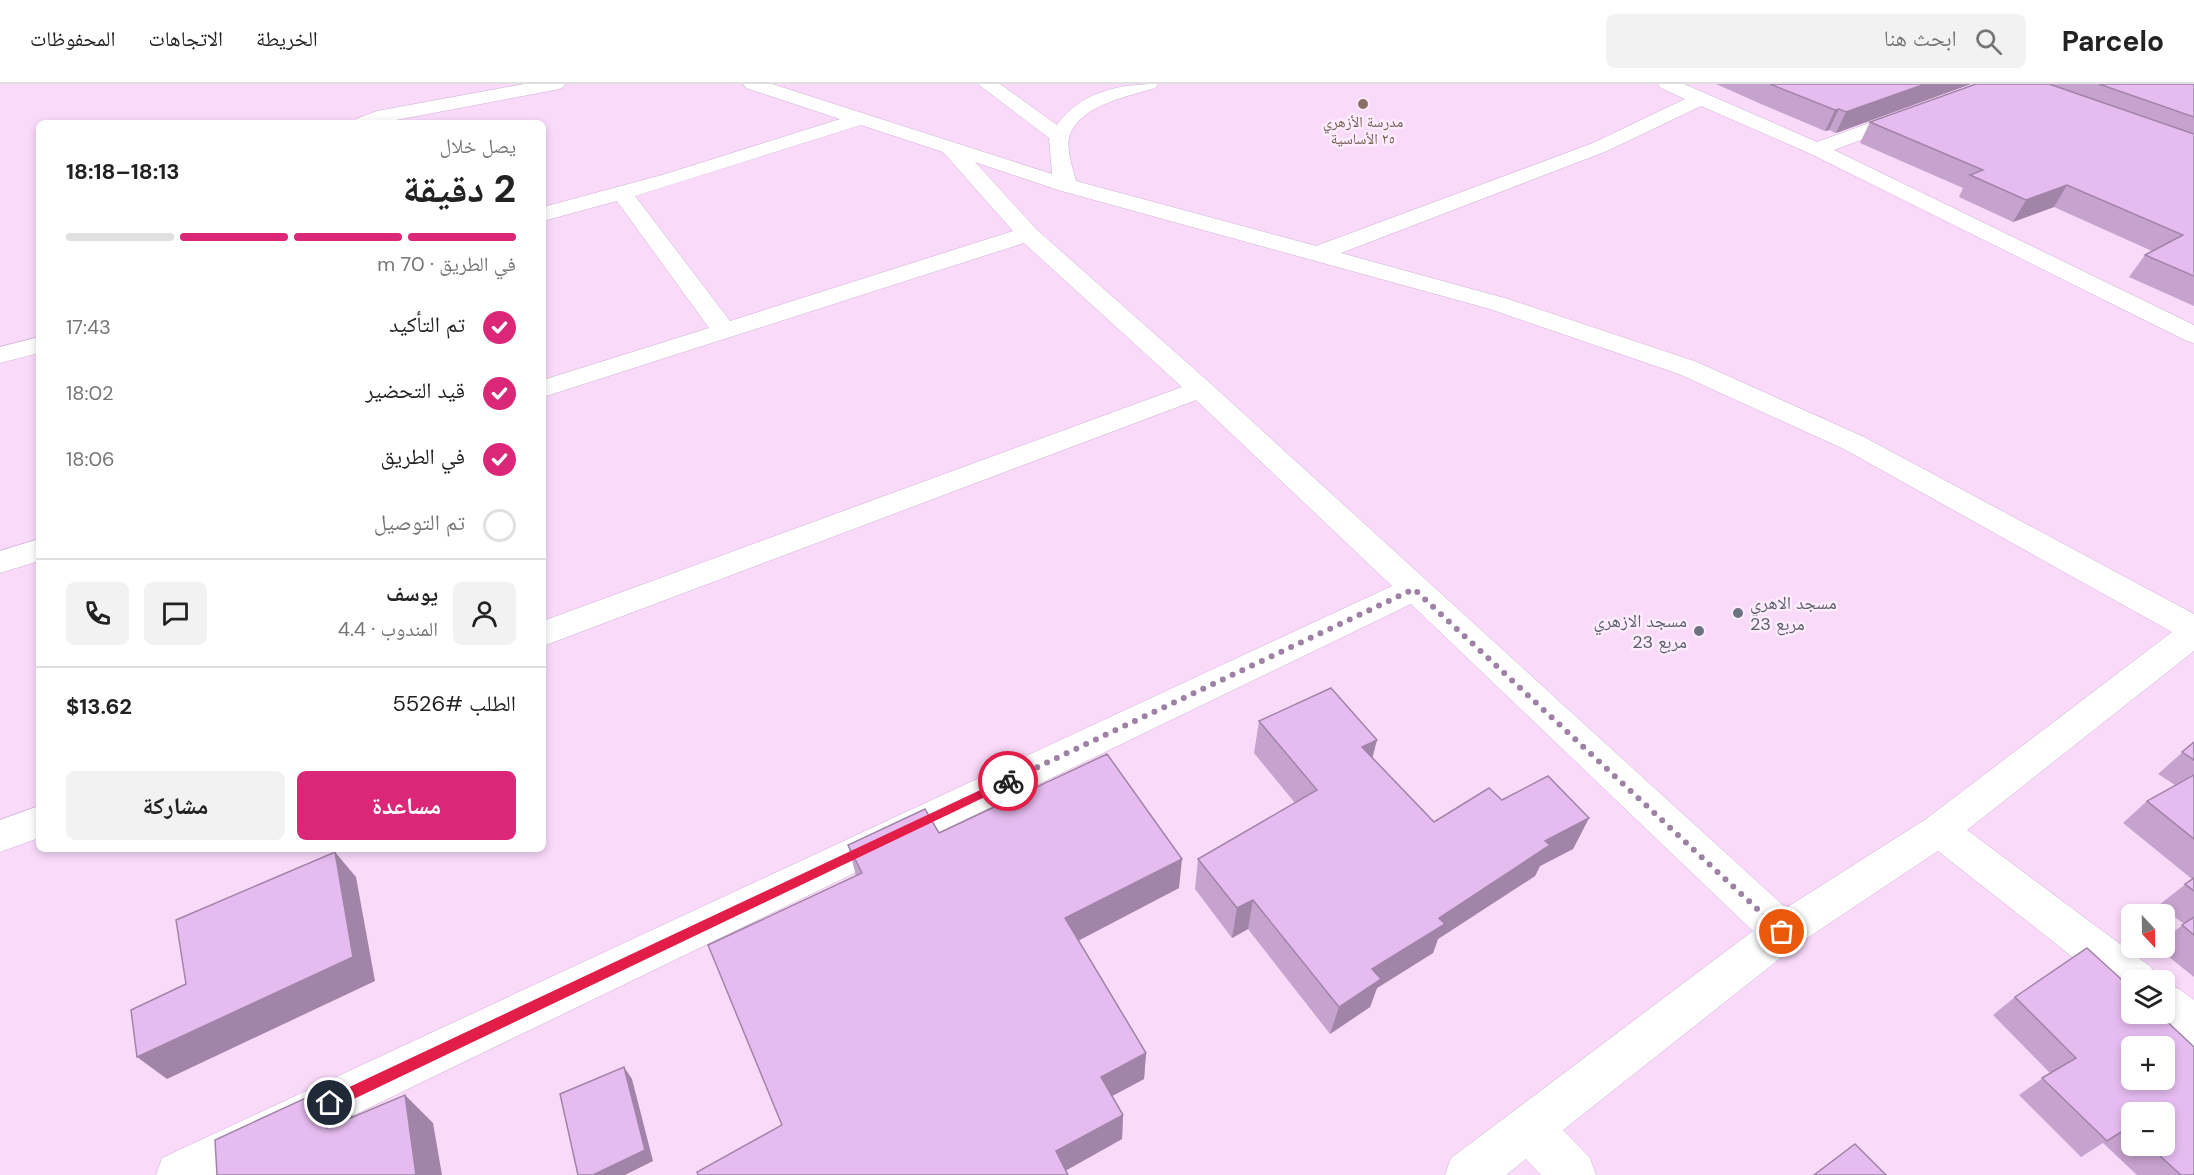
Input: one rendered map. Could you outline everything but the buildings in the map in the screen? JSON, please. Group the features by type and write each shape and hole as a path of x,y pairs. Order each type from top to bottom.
{"street":[{"path":"370,120 555,84"},
{"path":"753,84 1066,185 1499,304 1688,368 1854,443 2194,631 1939,830 1782,932 1468,1175"},
{"path":"988,84 1059,135"},
{"path":"1066,185 1061,165 1059,135 1074,114 1098,100 1148,84"},
{"path":"1668,84 1816,149 2194,335"},
{"path":"1317,254 1600,147 1702,98"},
{"path":"1816,149 1928,108"},
{"path":"546,213 622,193 863,118"},
{"path":"951,149 1028,234 1200,389 1782,932"},
{"path":"622,193 724,331"},
{"path":"546,388 1028,234"},
{"path":"0,355 36,346"},
{"path":"546,633 1200,389"},
{"path":"0,562 36,551"},
{"path":"179,1175 1414,589"},
{"path":"0,836 36,823"},
{"path":"1939,830 2122,970"},
{"path":"2175,1011 2194,1026"},
{"path":"1530,1129 1573,1175"}],"shaded area":[{"path":"0,84 2194,84 2194,1175 0,1175"}],"way so far":[{"path":"1008,781 1414,589 1782,932"}],"place":[{"name":"مدرسة الأزهري ٢٥ الأساسية","path":"1363,104"},
{"name":"مسجد الاهري مربع 23","path":"1738,613"},
{"name":"مسجد الازهري مربع 23","path":"1699,631"}],"route":[{"path":"330,1103 1008,781"}]}
